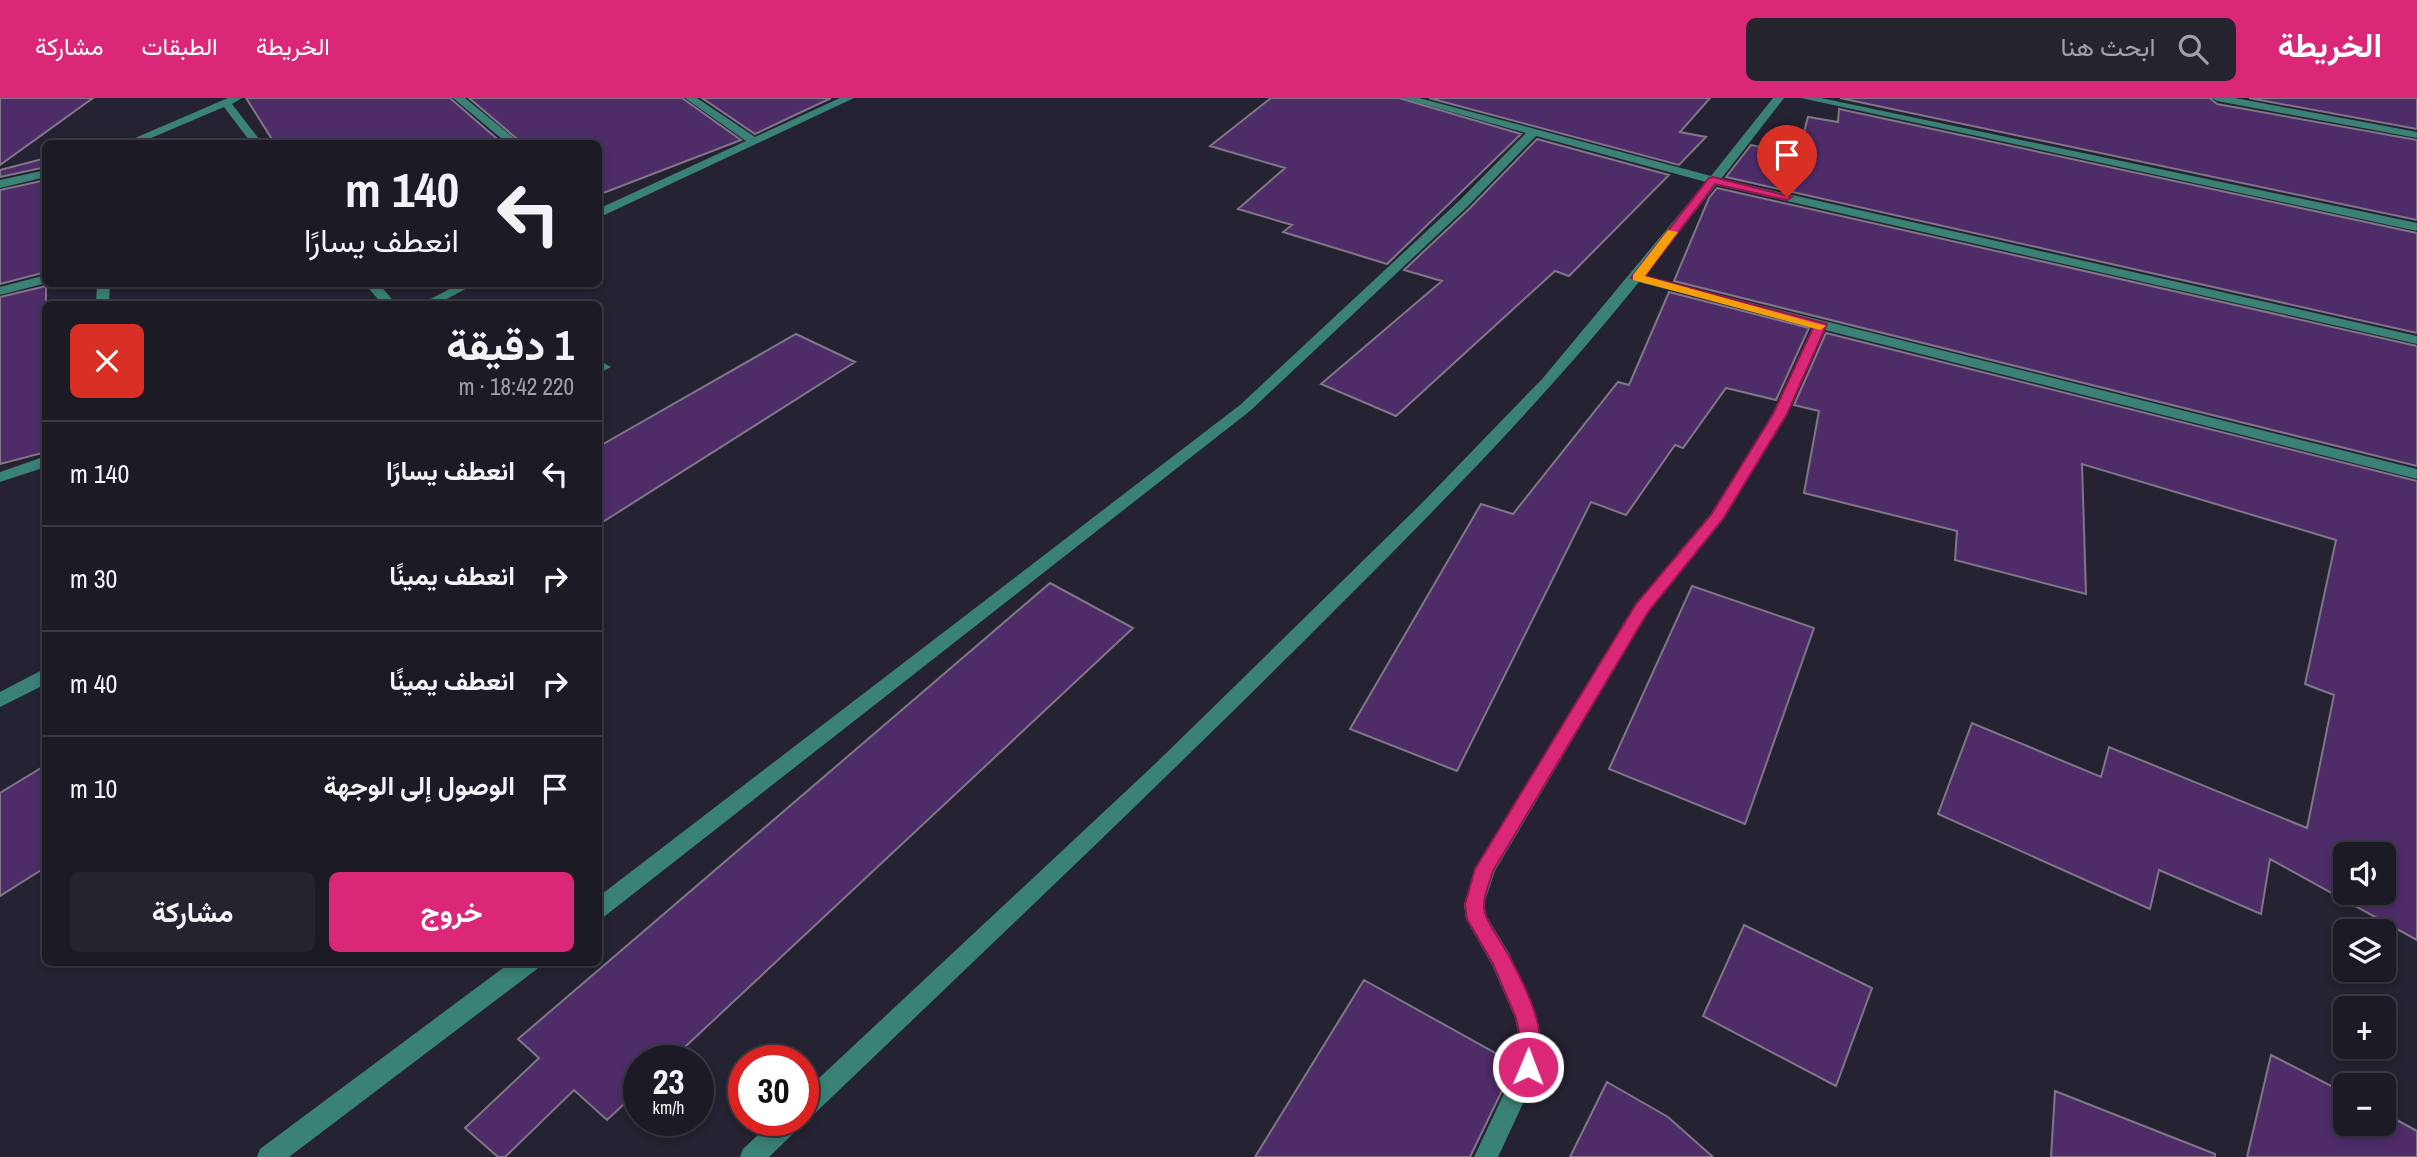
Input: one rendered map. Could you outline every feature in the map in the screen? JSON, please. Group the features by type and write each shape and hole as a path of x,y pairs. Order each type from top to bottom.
{"street":[{"path":"458,98 511,140"},
{"path":"690,98 754,142"},
{"path":"602,210 849,98"},
{"path":"1407,98 1437,102 1533,132 1713,180 2417,340"},
{"path":"819,1094 1211,722 1514,417 1637,278 1779,98"},
{"path":"1806,98 2417,227"},
{"path":"2217,98 2417,135"},
{"path":"136,140 231,100 256,140"},
{"path":"602,907 1245,408 1464,203 1533,132"},
{"path":"0,184 42,174"},
{"path":"1637,278 2417,474"},
{"path":"0,291 42,280"},
{"path":"375,287 386,301"},
{"path":"434,301 462,287"},
{"path":"1486,1157 1528,1067 1532,1047 1526,1018 1501,960 1477,919 1474,904 1485,869 1642,608 1723,507 1780,414 1821,324"},
{"path":"0,477 42,462"},
{"path":"0,700 42,677"},
{"path":"269,1157 524,966"},
{"path":"752,1157 775,1136"}],"building":[{"path":"0,98 93,98 0,165"},
{"path":"246,98 450,98 498,140 272,140"},
{"path":"469,98 682,98 741,140 602,193 602,140 518,140"},
{"path":"702,98 831,98 755,134"},
{"path":"1271,98 1399,98 1521,134 1387,264 1283,232 1292,225 1238,209 1285,168 1210,146"},
{"path":"1429,98 1710,98 1680,132 1706,137 1679,165"},
{"path":"1840,98 2210,98 2217,104 2417,140 2417,220"},
{"path":"2249,98 2417,98 2417,129"},
{"path":"1839,109 2417,233 2417,333 1726,177 1751,145 1798,154 1808,117 1838,122"},
{"path":"1537,139 1669,175 1569,276 1555,271 1396,416 1321,384 1442,281 1404,270 1470,208"},
{"path":"42,159 42,168 0,177 0,170"},
{"path":"42,181 42,273 0,284 0,190"},
{"path":"1717,188 2417,346 2417,466 1674,281 1709,198"},
{"path":"46,287 46,301 42,301 42,453 0,464 0,297"},
{"path":"1669,292 1809,328 1776,400 1726,388 1683,448 1675,445 1626,515 1591,502 1457,771 1350,729 1481,504 1513,514 1618,382 1629,385"},
{"path":"1826,333 2417,481 2417,940 2396,928 2396,919 2379,919 2353,905 2396,905 2396,842 2333,842 2333,894 2270,859 2261,914 2159,870 2150,909 1938,814 1972,723 2101,777 2109,747 2307,828 2334,695 2305,684 2336,540 2082,464 2086,594 1955,560 1957,531 1804,493 1819,411 1794,405"},
{"path":"796,334 855,362 602,522 602,445"},
{"path":"1050,583 1133,628 687,1045 623,1045 623,1105 607,1120 574,1090 505,1157 498,1157 465,1128 539,1058 518,1039"},
{"path":"1692,586 1814,628 1745,824 1609,769"},
{"path":"42,767 42,870 0,896 0,793"},
{"path":"1744,925 1872,988 1836,1086 1703,1016"},
{"path":"1364,980 1515,1064 1470,1157 1255,1157"},
{"path":"2271,1055 2333,1087 2333,1136 2396,1136 2396,1120 2417,1131 2417,1157 2247,1157"},
{"path":"1607,1082 1668,1117 1713,1157 1570,1157"},
{"path":"2055,1091 2215,1154 2215,1157 2051,1157"}],"slow traffic":[{"path":"1672,232 1637,278 1821,324 1820,326"}],"route":[{"path":"1528,1067 1532,1047 1526,1018 1501,960 1477,919 1474,904 1485,869 1642,608 1716,519 1780,414 1821,324 1637,278 1713,180 1787,197"}]}
